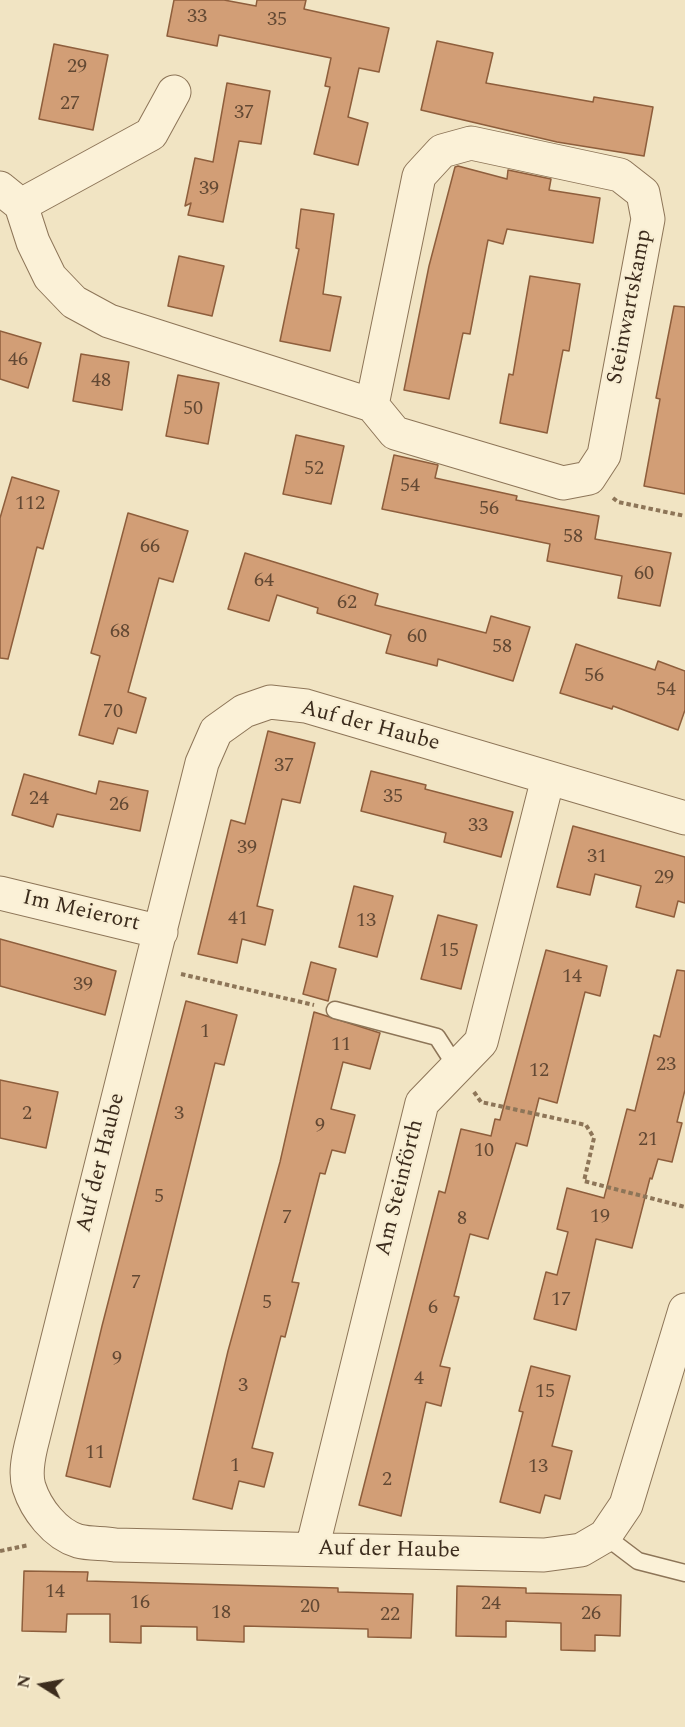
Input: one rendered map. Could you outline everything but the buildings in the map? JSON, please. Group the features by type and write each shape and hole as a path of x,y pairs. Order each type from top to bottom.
{"street":[{"path":"174,92 151,134 11,196 50,277 74,302 109,321 372,405 395,433 563,483 589,478"},
{"name":"Steinwartskamp","path":"372,405 419,176 442,151 471,143 620,175 643,193 648,219 604,455 589,478"},
{"name":"Auf der Haube","path":"685,818 306,706 270,702 244,711 216,731 202,763 31,1446 27,1467 29,1487 39,1509 55,1528 77,1541 115,1545 544,1555 581,1550 605,1536 626,1505 685,1310"},
{"name":"Am Steinförth","path":"312,1549 422,1103 481,1042 548,778"},
{"name":"Im Meierort","path":"0,893 161,932"}],"lane":[{"path":"335,1010 436,1037 457,1068"},
{"path":"605,1536 638,1561 685,1573"}],"path":[{"path":"589,478 618,502 685,516"},
{"path":"152,967 335,1010"},
{"path":"457,1068 481,1102 586,1125 594,1138 584,1181 685,1207"}]}
